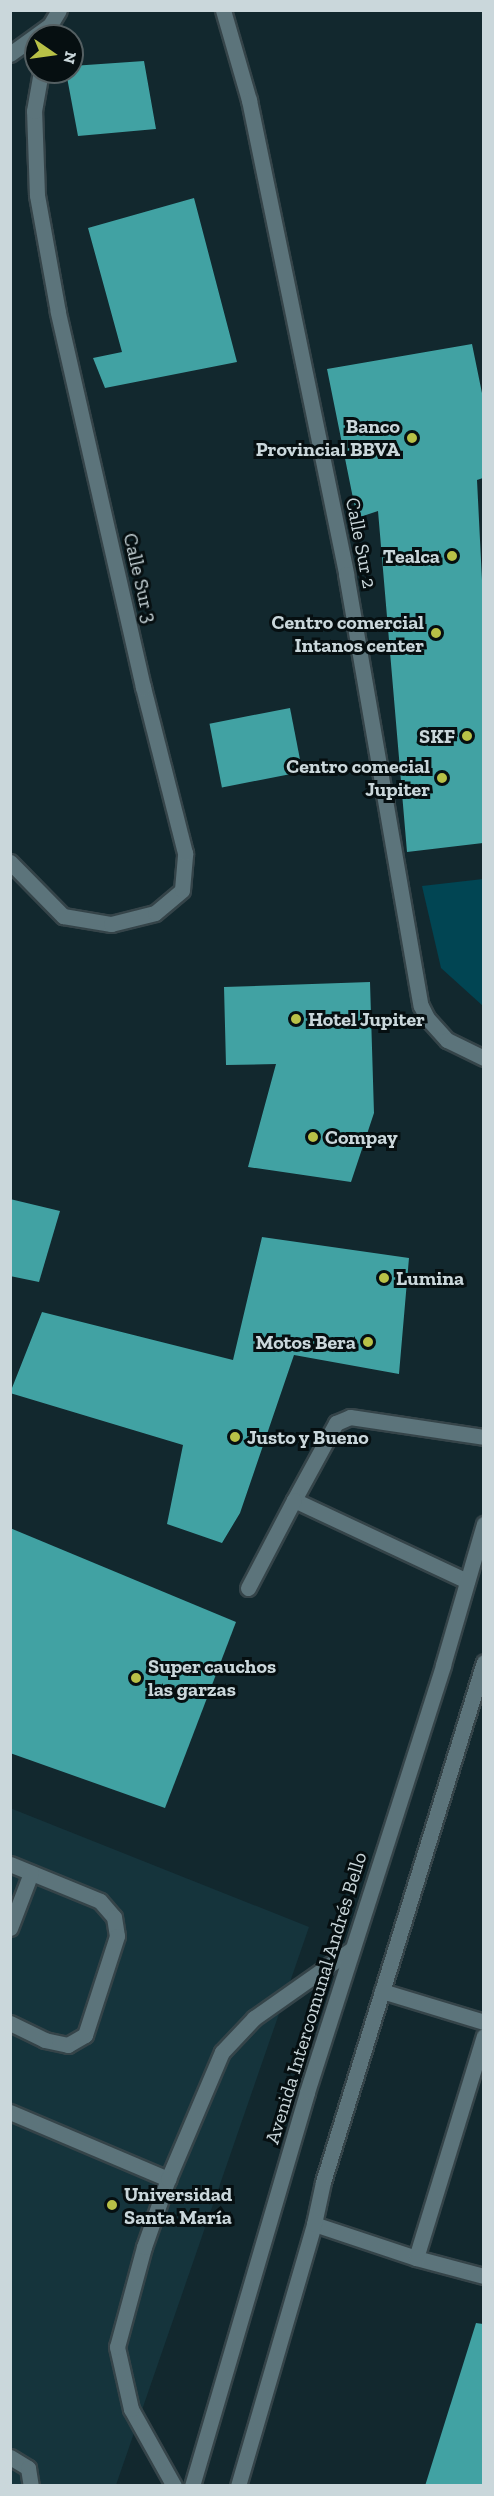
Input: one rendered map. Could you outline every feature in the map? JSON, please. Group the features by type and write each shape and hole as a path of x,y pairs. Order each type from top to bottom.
{"street":[{"path":"52,24 59,10"},
{"name":"Calle Sur 2","path":"223,10 249,100 346,574 421,1006 427,1018 447,1040 483,1058"},
{"path":"10,54 24,45"},
{"name":"Calle Sur 3","path":"10,862 63,916 111,924 155,913 182,890 185,853 141,675 54,288 37,195 34,111 39,84"},
{"path":"248,1588 336,1423 350,1417 483,1437"},
{"path":"294,1500 467,1581"},
{"name":"Avenida Intercomunal Andrés Bello","path":"192,2486 307,2092 443,1665 483,1524"},
{"path":"238,2486 314,2224 323,2182 483,1662"},
{"path":"10,1864 100,1901 114,1917 117,1936 85,2035 68,2045 45,2040 10,2023"},
{"path":"10,1928 31,1873"},
{"path":"174,2486 131,2409 117,2347 144,2247 168,2179 222,2052 254,2018 352,1949"},
{"path":"382,1991 483,2022"},
{"path":"416,2259 483,2036"},
{"path":"10,2112 168,2179"},
{"path":"314,2224 416,2259 483,2276"},
{"path":"10,2457 28,2468 31,2486"}],"shaded area":[{"path":"484,879 483,1006 441,968 422,886"},
{"name":"Universidad Santa María","path":"10,1808 309,1927 116,2485 11,2485"}],"building":[{"path":"144,61 156,129 78,136 68,84 84,84 84,65"},
{"path":"194,198 237,362 105,388 93,358 122,352 88,228"},
{"path":"472,344 483,398 483,478 477,480 483,600 483,843 407,852 378,511 357,518 327,369"},
{"path":"290,708 302,772 222,787 210,724"},
{"path":"370,982 374,1113 351,1182 248,1167 276,1064 226,1065 224,987"},
{"path":"10,1199 60,1211 39,1282 10,1276"},
{"path":"262,1237 409,1258 399,1374 294,1355 240,1513 222,1543 167,1524 183,1445 10,1393 42,1312 233,1360"},
{"path":"10,1528 236,1622 165,1808 10,1753"},
{"path":"476,2323 483,2324 483,2486 425,2486"}],"place":[{"name":"Banco Provincial BBVA","path":"412,438"},
{"name":"Tealca","path":"452,556"},
{"name":"Centro comercial Intanos center","path":"436,633"},
{"name":"SKF","path":"467,736"},
{"name":"Centro comecial Jupiter","path":"442,778"},
{"name":"Hotel Jupiter","path":"296,1019"},
{"name":"Compay","path":"313,1137"},
{"name":"Lumina","path":"384,1278"},
{"name":"Motos Bera","path":"368,1342"},
{"name":"Justo y Bueno","path":"235,1437"},
{"name":"Super cauchos las garzas","path":"136,1678"},
{"name":"Universidad Santa María","path":"112,2205"}]}
